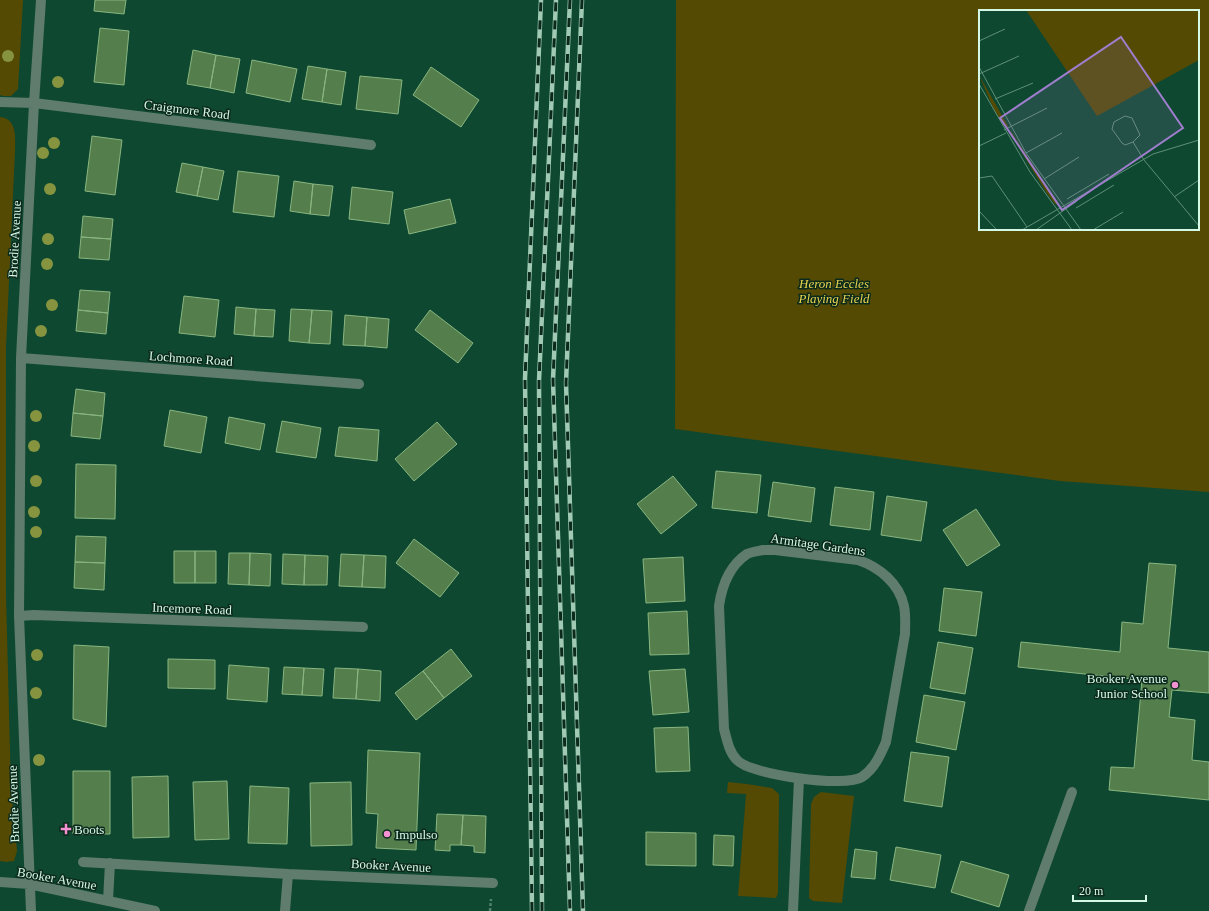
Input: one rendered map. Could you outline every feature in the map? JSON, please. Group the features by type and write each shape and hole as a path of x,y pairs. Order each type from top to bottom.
{"street":[{"name":"Brodie Avenue","path":"31,911 19,616 21,358 34,103 41,0"},
{"name":"Craigmore Road","path":"0,102 34,103 371,145"},
{"name":"Lochmore Road","path":"21,358 359,384"},
{"name":"Armitage Gardens","path":"763,550 776,550 858,560 869,564 890,579 904,605 906,618 905,634 886,742 880,758 861,778 848,781 799,778 764,772 748,767 737,761 728,745 724,729 719,606 722,588 728,573 739,562 748,554 763,550"},
{"name":"Incemore Road","path":"19,616 34,615 363,627"},
{"path":"793,911 799,778"},
{"path":"1029,911 1072,792"},
{"name":"Booker Avenue","path":"83,862 288,874 492,883"},
{"name":"Booker Avenue","path":"108,901 110,863"},
{"path":"285,911 288,874"},
{"name":"Booker Avenue","path":"0,882 29,884 155,911"}],"green space":[{"path":"0,0 23,0 18,89 11,96 0,95"},
{"name":"Heron Eccles Playing Field","path":"676,0 1209,0 1209,492 1060,481 675,429"},
{"path":"0,117 10,121 13,125 15,140 6,347 6,595 11,789 17,851 14,861 6,862 0,861"},
{"path":"728,782 772,788 779,794 778,893 776,898 738,896 746,794 727,793"},
{"path":"821,792 854,796 842,903 813,901 809,898 811,804 814,797"}],"building":[{"path":"95,0 126,0 124,14 94,11"},
{"path":"100,28 129,31 124,85 94,82"},
{"path":"193,50 216,55 210,88 187,84"},
{"path":"216,55 240,59 234,93 210,88"},
{"path":"252,60 297,69 290,102 246,93"},
{"path":"308,66 327,69 322,102 302,99"},
{"path":"431,67 479,100 461,127 413,95"},
{"path":"327,69 346,72 341,105 322,102"},
{"path":"360,76 402,80 398,114 356,109"},
{"path":"92,136 122,140 115,195 85,191"},
{"path":"182,163 203,167 197,196 176,192"},
{"path":"203,167 224,171 218,200 197,196"},
{"path":"238,171 279,176 274,217 233,212"},
{"path":"294,181 313,184 310,214 290,211"},
{"path":"313,184 333,186 329,216 310,214"},
{"path":"352,187 393,192 389,224 349,219"},
{"path":"450,199 456,223 409,234 404,210"},
{"path":"83,216 113,219 111,239 81,237"},
{"path":"81,237 111,239 109,260 79,258"},
{"path":"80,290 110,292 108,313 78,310"},
{"path":"184,296 219,300 215,337 179,333"},
{"path":"236,307 256,309 254,336 234,334"},
{"path":"256,309 275,310 273,337 254,336"},
{"path":"291,309 312,310 309,343 289,341"},
{"path":"78,310 108,313 106,334 76,331"},
{"path":"312,310 332,311 330,344 309,343"},
{"path":"430,310 473,343 458,363 415,330"},
{"path":"345,315 367,317 365,346 343,345"},
{"path":"367,317 389,319 387,348 365,346"},
{"path":"76,389 105,393 103,416 73,413"},
{"path":"170,410 207,417 201,453 164,446"},
{"path":"73,413 103,416 100,439 71,436"},
{"path":"229,417 265,424 260,450 225,443"},
{"path":"282,421 321,428 316,458 276,452"},
{"path":"437,422 457,444 414,481 395,459"},
{"path":"339,427 379,430 377,461 335,456"},
{"path":"76,464 116,465 115,519 75,518"},
{"path":"716,471 761,475 757,513 712,508"},
{"path":"673,476 697,505 661,534 637,504"},
{"path":"773,482 815,488 811,522 768,516"},
{"path":"835,487 874,492 870,530 830,525"},
{"path":"887,496 927,502 921,541 881,535"},
{"path":"976,509 1000,545 967,566 943,530"},
{"path":"76,536 106,537 105,563 75,562"},
{"path":"414,539 459,573 440,597 396,563"},
{"path":"174,551 195,551 195,583 174,583"},
{"path":"195,551 216,551 216,583 195,583"},
{"path":"229,553 250,553 249,585 228,584"},
{"path":"250,553 271,554 270,586 249,585"},
{"path":"283,554 305,555 304,585 282,584"},
{"path":"341,554 364,555 362,587 339,586"},
{"path":"305,555 328,556 327,585 304,585"},
{"path":"364,555 386,556 385,588 362,587"},
{"path":"683,557 685,601 646,603 643,559"},
{"path":"75,562 105,563 104,590 74,588"},
{"name":"Booker Avenue Junior School","path":"1149,563 1176,565 1168,648 1209,652 1209,693 1172,690 1169,717 1195,720 1192,760 1209,762 1209,800 1109,790 1111,767 1134,768 1142,680 1018,667 1021,642 1120,652 1122,622 1143,624"},
{"path":"944,588 982,592 976,636 939,631"},
{"path":"687,611 689,654 650,655 648,613"},
{"path":"938,642 973,648 965,694 930,688"},
{"path":"74,645 109,647 106,727 73,719"},
{"path":"451,649 472,676 444,698 423,671"},
{"path":"168,659 215,660 215,689 168,688"},
{"path":"229,665 269,668 267,702 227,699"},
{"path":"284,667 304,668 302,695 282,694"},
{"path":"304,668 324,669 322,696 302,695"},
{"path":"335,668 358,669 356,699 333,698"},
{"path":"358,669 381,671 380,701 356,699"},
{"path":"685,669 689,712 653,715 649,671"},
{"path":"423,671 444,698 416,720 395,693"},
{"path":"924,695 965,702 956,750 916,742"},
{"path":"688,727 690,771 656,772 654,728"},
{"path":"368,750 420,753 416,850 376,848 378,814 366,813"},
{"path":"911,752 949,757 942,807 904,801"},
{"path":"73,771 110,771 110,834 73,834"},
{"path":"168,776 169,837 133,838 132,777"},
{"path":"227,781 229,839 195,840 193,782"},
{"path":"351,782 352,845 311,846 310,783"},
{"path":"250,786 289,788 287,844 248,843"},
{"path":"437,814 463,815 461,845 450,845 450,851 435,850"},
{"path":"463,815 486,816 485,853 474,852 474,846 461,845"},
{"path":"646,832 696,833 696,866 646,865"},
{"path":"714,835 734,836 733,866 713,865"},
{"path":"896,847 941,855 935,888 890,880"},
{"path":"855,849 877,852 875,879 851,877"},
{"path":"961,861 1009,875 999,907 951,892"}],"railway":[{"path":"532,911 525,379 541,0"},
{"path":"542,911 539,381 556,0"},
{"path":"570,0 553,380 570,911"},
{"path":"582,0 566,383 583,911"}],"place":[{"name":"Booker Avenue Junior School","path":"1175,685"},
{"name":"Boots","path":"66,829"},
{"name":"Impulso","path":"387,834"}]}
